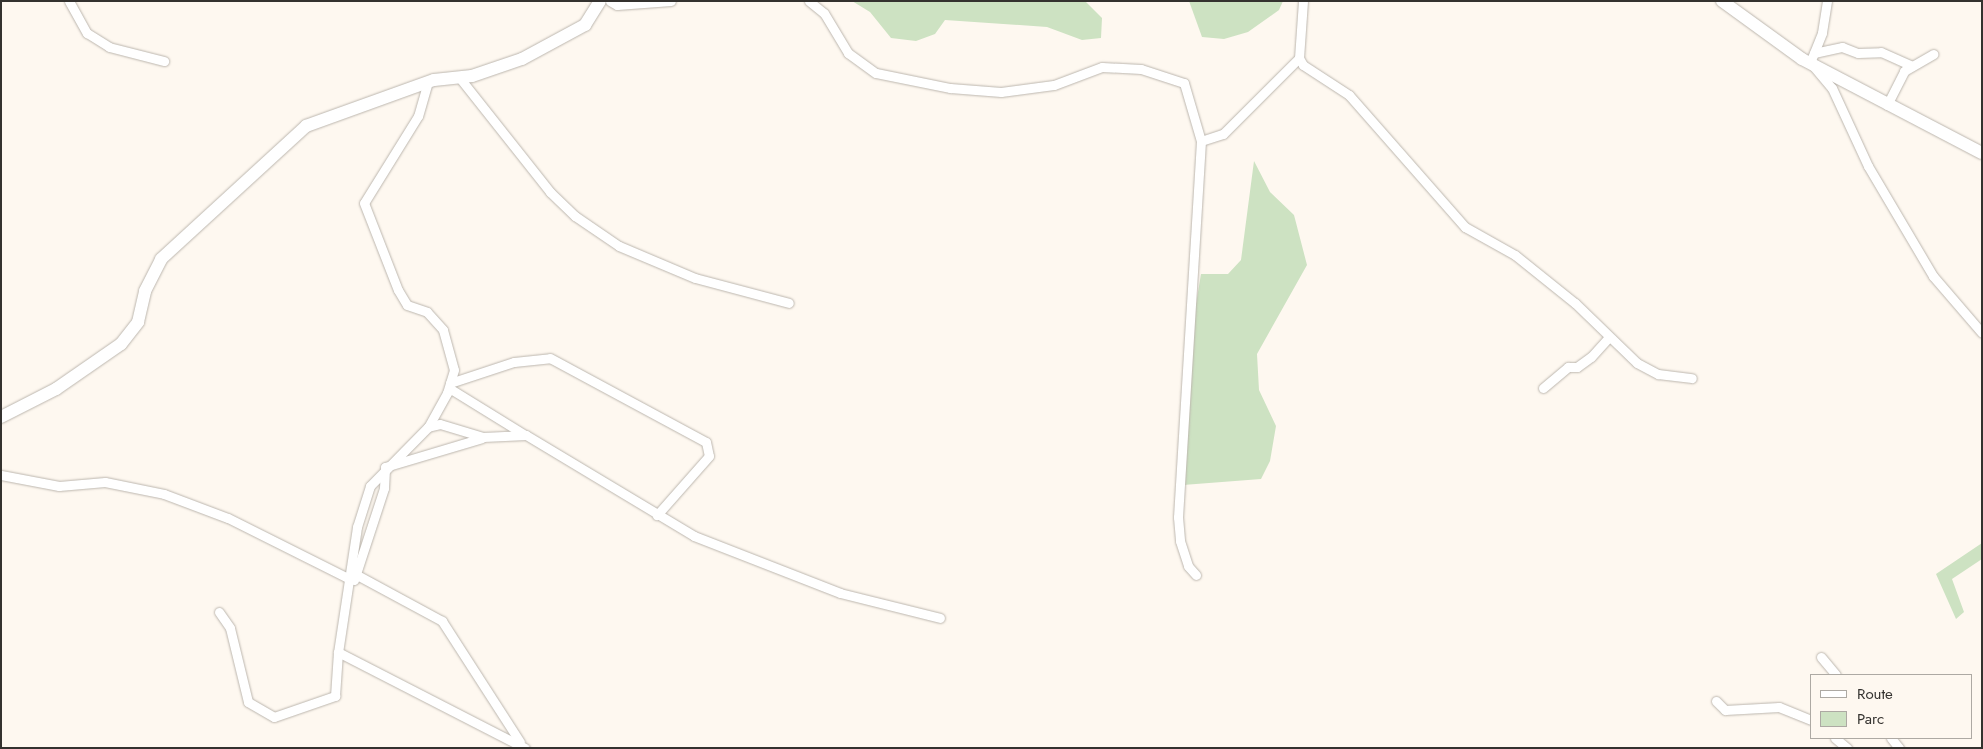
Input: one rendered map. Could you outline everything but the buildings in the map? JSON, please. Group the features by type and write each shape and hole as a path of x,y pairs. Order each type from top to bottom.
{"street":[{"path":"69,1 86,33 109,47 164,61"},
{"path":"610,1 617,5 671,1"},
{"path":"809,1 824,13 848,53 876,73 950,88 1020,92 1092,74 1102,68 1171,76 1184,83 1202,141 1178,496 1180,541 1188,566 1196,575"},
{"path":"1202,141 1223,134 1300,58 1303,1"},
{"path":"1722,1 1887,105 1982,154"},
{"path":"1827,1 1812,58 1832,88 1868,166 1933,276 1982,333"},
{"path":"1,417 56,389 121,344 138,322 145,291 161,260 200,226 218,203 306,126 427,85 459,78 522,59 585,25 599,4"},
{"path":"1812,58 1842,47 1858,53 1881,52 1912,66"},
{"path":"1887,105 1897,81 1912,66 1934,54"},
{"path":"1300,58 1374,121 1465,227 1515,255 1575,303 1607,339 1658,374 1692,378"},
{"path":"459,78 550,192 604,236 695,278 789,303"},
{"path":"353,577 356,527 370,486 385,467 428,427 449,386 454,370 450,342 426,312 408,305 364,203 418,116 427,85"},
{"path":"1543,388 1568,367 1577,367 1592,357 1607,339"},
{"path":"449,386 514,362 550,358 706,442 709,456 657,516"},
{"path":"449,386 526,436 657,516 694,536 840,593 940,618"},
{"path":"428,427 440,424 483,437"},
{"path":"385,467 483,437 526,436"},
{"path":"219,612 230,628 248,702 274,717 335,696 338,652 347,591 353,577 385,467"},
{"path":"1,475 59,486 105,482 164,494 228,518 442,621 523,745"},
{"path":"338,652 523,745"},
{"path":"1821,656 1835,674"},
{"path":"1716,701 1725,710 1779,707 1810,719"},
{"path":"1836,739 1847,748"}],"green space":[{"path":"852,1 1085,1 1102,18 1101,38 1082,40 1047,27 945,20 935,34 916,41 891,38 870,12"},
{"path":"1189,1 1283,1 1279,10 1248,32 1224,39 1202,37"},
{"path":"1254,161 1270,192 1294,215 1307,265 1257,354 1259,390 1276,426 1270,461 1261,479 1183,485 1190,340 1201,274 1228,274 1241,260"},
{"path":"1982,543 1982,559 1952,579 1964,612 1956,619 1936,574"}]}
